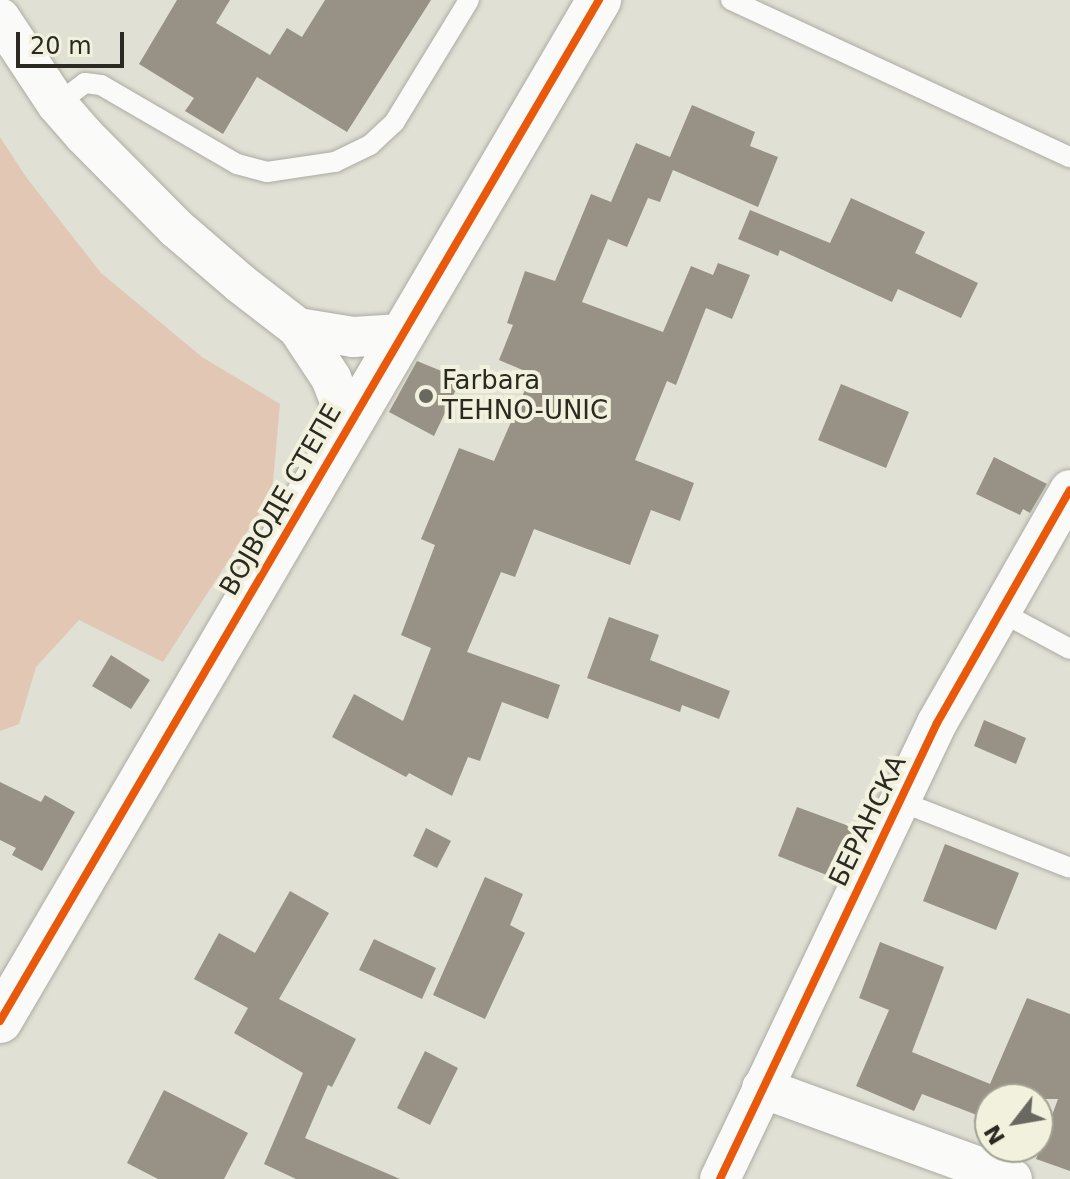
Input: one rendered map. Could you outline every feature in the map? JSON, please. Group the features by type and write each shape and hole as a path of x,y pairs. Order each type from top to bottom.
{"street":[{"name":"ВОЈВОДЕ СТЕПЕ","path":"0,1021 599,0"},
{"path":"0,18 57,104 115,169 176,228 298,328 327,371 349,424"},
{"path":"298,328 353,337 401,334"},
{"name":"БЕРАНСКА","path":"720,1179 937,723 1070,490"},
{"path":"762,1088 1012,1179"}],"lane":[{"path":"57,104 85,83 101,85 237,164 267,172 335,162 370,145 394,123 469,0"},
{"path":"731,0 1070,157"},
{"path":"1001,612 1070,649"},
{"path":"902,802 1070,868"}],"shaded area":[{"path":"0,137 26,177 101,273 202,357 280,404 272,493 163,662 79,620 36,667 19,724 0,731"}],"building":[{"path":"177,0 230,0 216,23 270,55 287,28 302,37 325,0 431,0 347,132 257,77 223,134 185,111 194,98 139,64"},
{"path":"692,105 755,132 750,146 778,157 758,207 673,170 660,202 648,198 627,247 608,239 582,302 663,332 691,266 713,275 718,263 750,275 732,319 706,308 676,385 667,381 635,460 694,483 680,521 651,510 630,565 534,529 515,577 501,572 467,652 560,685 548,719 502,702 480,761 468,757 452,796 409,773 406,777 332,737 354,694 403,721 431,648 401,635 435,545 421,539 459,448 494,461 532,374 499,360 513,325 507,323 525,271 555,281 591,194 611,202 636,143 670,157"},
{"path":"851,198 925,232 915,253 978,283 961,318 898,289 892,302 780,250 778,256 738,239 750,210 830,243"},
{"name":"Farbara TEHNO-UNIC","path":"417,361 461,379 434,436 389,412"},
{"path":"841,384 909,412 886,468 818,440"},
{"path":"994,457 1047,484 1030,513 1023,509 1020,515 976,494"},
{"path":"609,617 659,635 650,660 730,691 719,719 682,705 680,712 587,678"},
{"path":"111,655 150,680 131,709 92,686"},
{"path":"984,720 1026,738 1016,764 974,746"},
{"path":"0,782 41,802 45,795 75,812 42,871 12,855 16,848 0,840"},
{"path":"797,807 857,829 837,879 778,856"},
{"path":"426,828 451,841 437,868 413,856"},
{"path":"945,844 1019,873 996,930 923,901"},
{"path":"485,877 523,894 510,925 525,933 485,1019 433,995"},
{"path":"290,891 329,913 279,999 356,1039 332,1087 328,1085 305,1138 400,1179 296,1179 264,1164 303,1073 234,1033 248,1008 194,979 219,933 255,953"},
{"path":"374,939 436,968 422,999 359,970"},
{"path":"880,942 944,967 912,1052 988,1083 974,1083 974,1114 922,1094 914,1111 856,1086 889,1010 859,998"},
{"path":"1027,998 1070,1014 1070,1171 1047,1163 1054,1163 1054,1110 1058,1099 1054,1099 1054,1083 990,1083"},
{"path":"425,1051 458,1068 430,1125 397,1108"},
{"path":"164,1090 248,1133 224,1179 158,1179 127,1163"}],"cycle path":[{"path":"0,1021 599,0"},
{"path":"720,1179 937,723 1070,490"}],"place":[{"name":"Farbara TEHNO-UNIC","path":"426,396"}]}
